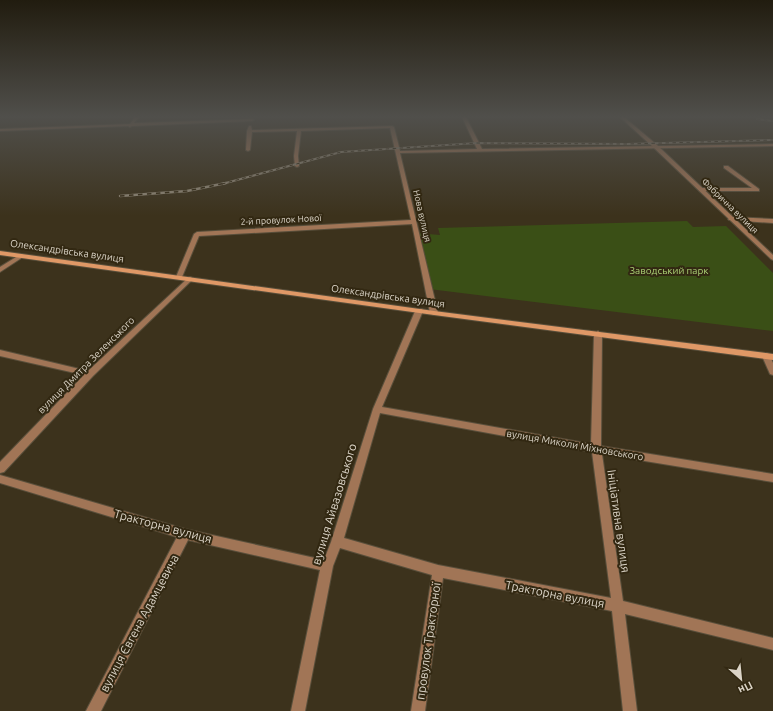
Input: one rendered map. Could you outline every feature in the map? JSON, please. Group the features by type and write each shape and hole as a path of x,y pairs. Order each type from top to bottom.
{"main road":[{"name":"Олександрівська вулиця","path":"0,253 434,314 769,356"}],"street":[{"path":"297,150 297,166"},
{"path":"399,152 473,150"},
{"name":"Фабрична вулиця","path":"659,150 772,258"},
{"name":"Нова вулиця","path":"399,152 434,314"},
{"path":"702,190 757,190 726,167"},
{"path":"731,219 773,221"},
{"name":"2-й провулок Нової","path":"179,277 197,234 413,222"},
{"path":"0,270 21,256"},
{"name":"вулиця Дмитра Зеленського","path":"0,469 90,374 190,279"},
{"name":"вулиця Айвазовського","path":"298,711 327,566 337,542 377,409 419,311"},
{"name":"Ініціативна вулиця","path":"598,334 596,449 618,606 630,711"},
{"path":"0,353 90,374"},
{"path":"769,356 773,372"},
{"name":"вулиця Миколи Міхновського","path":"377,409 596,449 773,478"},
{"name":"Тракторна вулиця","path":"0,479 185,534 327,566"},
{"name":"вулиця Євгена Адамцевича","path":"93,711 185,534"},
{"name":"Тракторна вулиця","path":"337,542 438,571 618,606 773,644"},
{"name":"провулок Тракторної","path":"418,711 438,571"}],"green space":[{"name":"Заводський парк","path":"687,221 693,227 726,226 773,273 773,331 429,289 416,233 440,235 438,228"}],"railway":[{"path":"225,183 341,152 369,150"},
{"path":"120,196 187,191 225,183"}]}
